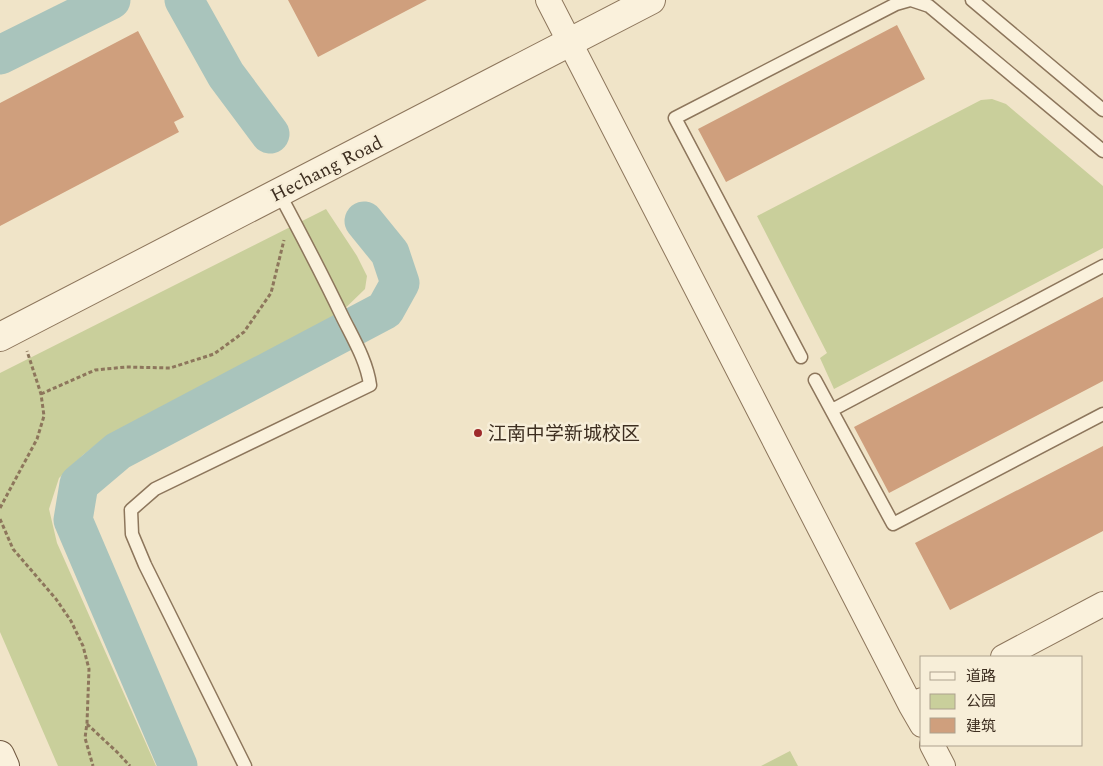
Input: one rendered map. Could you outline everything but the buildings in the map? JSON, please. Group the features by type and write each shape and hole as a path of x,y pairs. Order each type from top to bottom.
{"street":[{"path":"548,0 918,710"},
{"name":"Hechang Road","path":"0,337 284,203 566,35 618,0"},
{"name":"Hechang Road","path":"0,323 566,35 652,0"},
{"path":"1005,656 1103,604"},
{"path":"933,746 943,766"},
{"path":"0,755 5,766"}],"lane":[{"path":"801,357 675,118 894,2 910,0 929,6 1103,151"},
{"path":"972,0 1103,110"},
{"path":"245,766 145,564 132,534 131,510 155,489 370,385 369,374 360,353 284,203"},
{"path":"832,410 1103,266"},
{"path":"816,380 893,524 1103,414"}],"path":[{"path":"41,394 95,370 126,367 170,368 214,354 244,332 271,293 284,203"},
{"path":"0,508 37,439 44,416 41,394 27,351"},
{"path":"0,519 13,549 56,599 71,621 83,646 88,670 85,738 93,766"},
{"path":"86,723 130,766"}],"green space":[{"path":"992,99 1006,104 1103,186 1103,248 834,389 820,358 827,353 757,216 981,100"},
{"path":"326,209 357,256 367,276 365,289 330,323 97,444 59,478 49,509 57,543 156,766 58,766 0,632 0,373"},
{"path":"790,751 798,766 761,766"}],"waterway":[{"path":"0,55 111,0"},
{"path":"184,0 226,75 270,134"},
{"path":"178,766 73,520 79,484 118,451 385,310 400,283 390,253 364,221"}],"place":[{"name":"江南中学新城校区","path":"478,433"}]}
